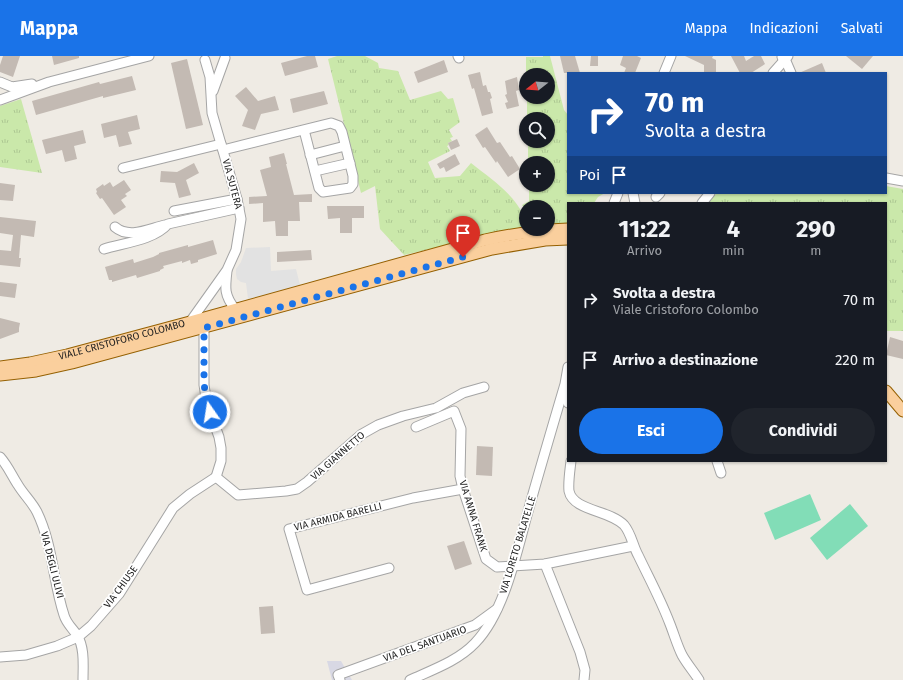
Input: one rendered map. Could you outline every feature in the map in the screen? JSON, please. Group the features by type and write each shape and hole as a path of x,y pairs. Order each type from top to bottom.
{"main road":[{"name":"VIALE CRISTOFORO COLOMBO","path":"0,367 30,363 66,355 485,240 540,230 567,229"},
{"name":"VIALE CRISTOFORO COLOMBO","path":"0,376 36,371 72,363 492,249 545,240 567,239"},
{"path":"887,392 903,411"},
{"path":"887,400 903,419"}],"street":[{"path":"0,100 49,82 149,56"},
{"path":"664,72 670,56"},
{"path":"203,57 214,64 220,62 225,57"},
{"name":"VIA SUTERA","path":"203,57 210,77 212,113 241,219 236,250 227,270"},
{"path":"211,96 225,57"},
{"path":"774,72 785,57"},
{"path":"785,57 791,72"},
{"path":"0,82 12,87 49,82"},
{"path":"123,168 331,123 339,126 342,132 353,176 353,184 350,188 323,192 319,188 304,130"},
{"path":"310,155 345,146"},
{"path":"315,172 350,163"},
{"path":"887,178 903,181"},
{"path":"703,202 709,194"},
{"path":"174,211 238,204"},
{"path":"115,227 121,232 131,233 238,204"},
{"path":"104,249 155,235 163,230 168,224"},
{"path":"227,270 225,291 228,300 235,309"},
{"path":"190,322 227,270"},
{"path":"204,328 204,385 207,404 219,437 221,448 216,478"},
{"name":"VIA LORETO BALATELLE","path":"410,680 464,653 486,630 499,608 567,371"},
{"path":"564,384 567,398"},
{"name":"VIA GIANNETTO","path":"216,478 238,495 297,489 308,482 362,434 378,425 403,416 436,408 463,393 484,387"},
{"name":"VIA ANNA FRANK","path":"452,400 454,411 461,428 460,476 486,559 498,567 512,567 545,564 633,546"},
{"path":"416,427 454,411"},
{"name":"VIA DEGLI ULIVI","path":"0,457 38,513 47,538 64,617 78,637 83,656 83,680"},
{"path":"571,462 569,491 575,502 581,506 615,518 623,524 628,531 633,546 654,587 683,656 699,680"},
{"path":"717,462 721,473"},
{"name":"VIA CHIUSE","path":"0,657 26,654 57,646 78,637 92,626 119,594 174,508 190,494 216,478"},
{"name":"VIA ARMIDA BARELLI","path":"389,568 306,590 290,529 413,498 463,488"},
{"path":"545,564 580,652 585,670 584,680"},
{"name":"VIA DEL SANTUARIO","path":"340,680 338,675 475,625 499,608"}],"green space":[{"path":"337,56 365,56 378,63 379,68 398,71 410,100 441,91 448,99 453,98 460,122 449,130 453,137 450,138 452,141 448,143 449,145 447,146 450,151 428,162 435,178 460,176 471,163 508,193 514,200 519,208 519,228 404,255 380,229 375,186 361,193 328,59"},
{"path":"550,56 553,68 526,68 526,57"},
{"path":"555,75 564,110 567,114 567,194 603,194 598,197 595,202 567,202 567,224 555,225 555,200 529,200 529,192 555,192 555,156 528,156 528,148 555,148 555,112 527,112 527,104 555,104"},
{"path":"21,99 42,173 0,167 0,106"},
{"path":"887,186 903,189 903,331 887,331 887,202 708,202 716,194 887,194"},
{"path":"810,494 821,520 775,540 764,513"},
{"path":"850,504 868,526 827,560 810,538"}],"shaded area":[{"path":"270,247 271,271 296,269 300,285 248,299 246,283 237,279 236,269 241,262 246,248"},
{"path":"327,661 341,661 352,680 332,680"}],"building":[{"path":"3,56 20,56 13,77 0,72 0,65"},
{"path":"52,56 79,56 79,58 54,65"},
{"path":"307,56 315,56 318,67 285,76 281,63"},
{"path":"560,56 575,56 580,72 564,73"},
{"path":"591,56 598,56 598,66 590,66"},
{"path":"623,56 637,56 641,58 635,72 624,72 626,68 620,65"},
{"path":"685,56 713,56 712,58 716,60 716,72 704,72 704,65"},
{"path":"731,56 744,56 746,61 754,56 761,56 765,64 753,72 739,72"},
{"path":"846,56 873,56 862,69"},
{"path":"187,59 203,125 186,129 171,63"},
{"path":"444,60 448,72 418,83 414,72"},
{"path":"822,63 826,72 801,72"},
{"path":"480,72 483,86 486,85 492,98 490,99 493,113 482,116 474,88 472,89 468,75"},
{"path":"132,76 136,90 103,98 103,96 36,115 32,101 99,82 100,84"},
{"path":"517,77 519,90 516,91 519,106 507,109 505,103 508,102 505,95 507,94 505,81"},
{"path":"246,87 258,101 275,96 279,110 261,114 255,130 242,126 248,110 235,96"},
{"path":"324,91 328,104 293,113 290,99"},
{"path":"137,115 140,129 128,132 132,144 119,147 116,135 104,138 101,124"},
{"path":"487,127 497,143 500,142 510,157 512,156 519,170 508,177 485,147 483,148 475,135"},
{"path":"83,130 86,143 74,146 77,159 65,162 62,150 46,154 42,140"},
{"path":"457,139 460,146 451,150 448,143"},
{"path":"284,153 294,195 312,194 312,202 299,202 300,221 288,221 288,236 276,236 275,221 263,222 263,203 249,204 249,197 267,196 260,170 271,167 269,157"},
{"path":"455,154 460,164 446,172 444,167 440,169 437,164"},
{"path":"194,163 199,173 186,180 191,195 179,198 175,183 160,182 161,171 177,172"},
{"path":"124,180 131,190 125,194 127,196 121,200 126,207 114,215 102,198 100,199 96,193 96,189 103,184 104,186 110,182 113,187"},
{"path":"0,183 15,185 13,201 0,200"},
{"path":"327,206 364,206 364,218 352,218 352,233 340,233 340,218 328,219"},
{"path":"0,217 36,221 34,237 21,235 19,258 21,258 20,267 0,265 0,250 11,251 13,235 0,233"},
{"path":"213,240 217,254 198,260 198,262 191,264 190,260 182,263 182,261 163,266 164,268 160,271 137,278 136,275 112,282 112,280 109,280 105,267 133,259 134,263 153,257 159,253"},
{"path":"311,250 312,260 277,262 277,252"},
{"path":"0,282 17,284 15,298 0,296"},
{"path":"0,318 20,323 19,332 0,339"},
{"path":"890,337 903,341 903,359 887,355"},
{"path":"477,446 493,447 492,476 476,475"},
{"path":"464,541 472,564 455,570 447,546"},
{"path":"273,606 275,633 261,634 259,607"}],"route":[{"path":"210,412 204,385 204,328 463,257"}]}
